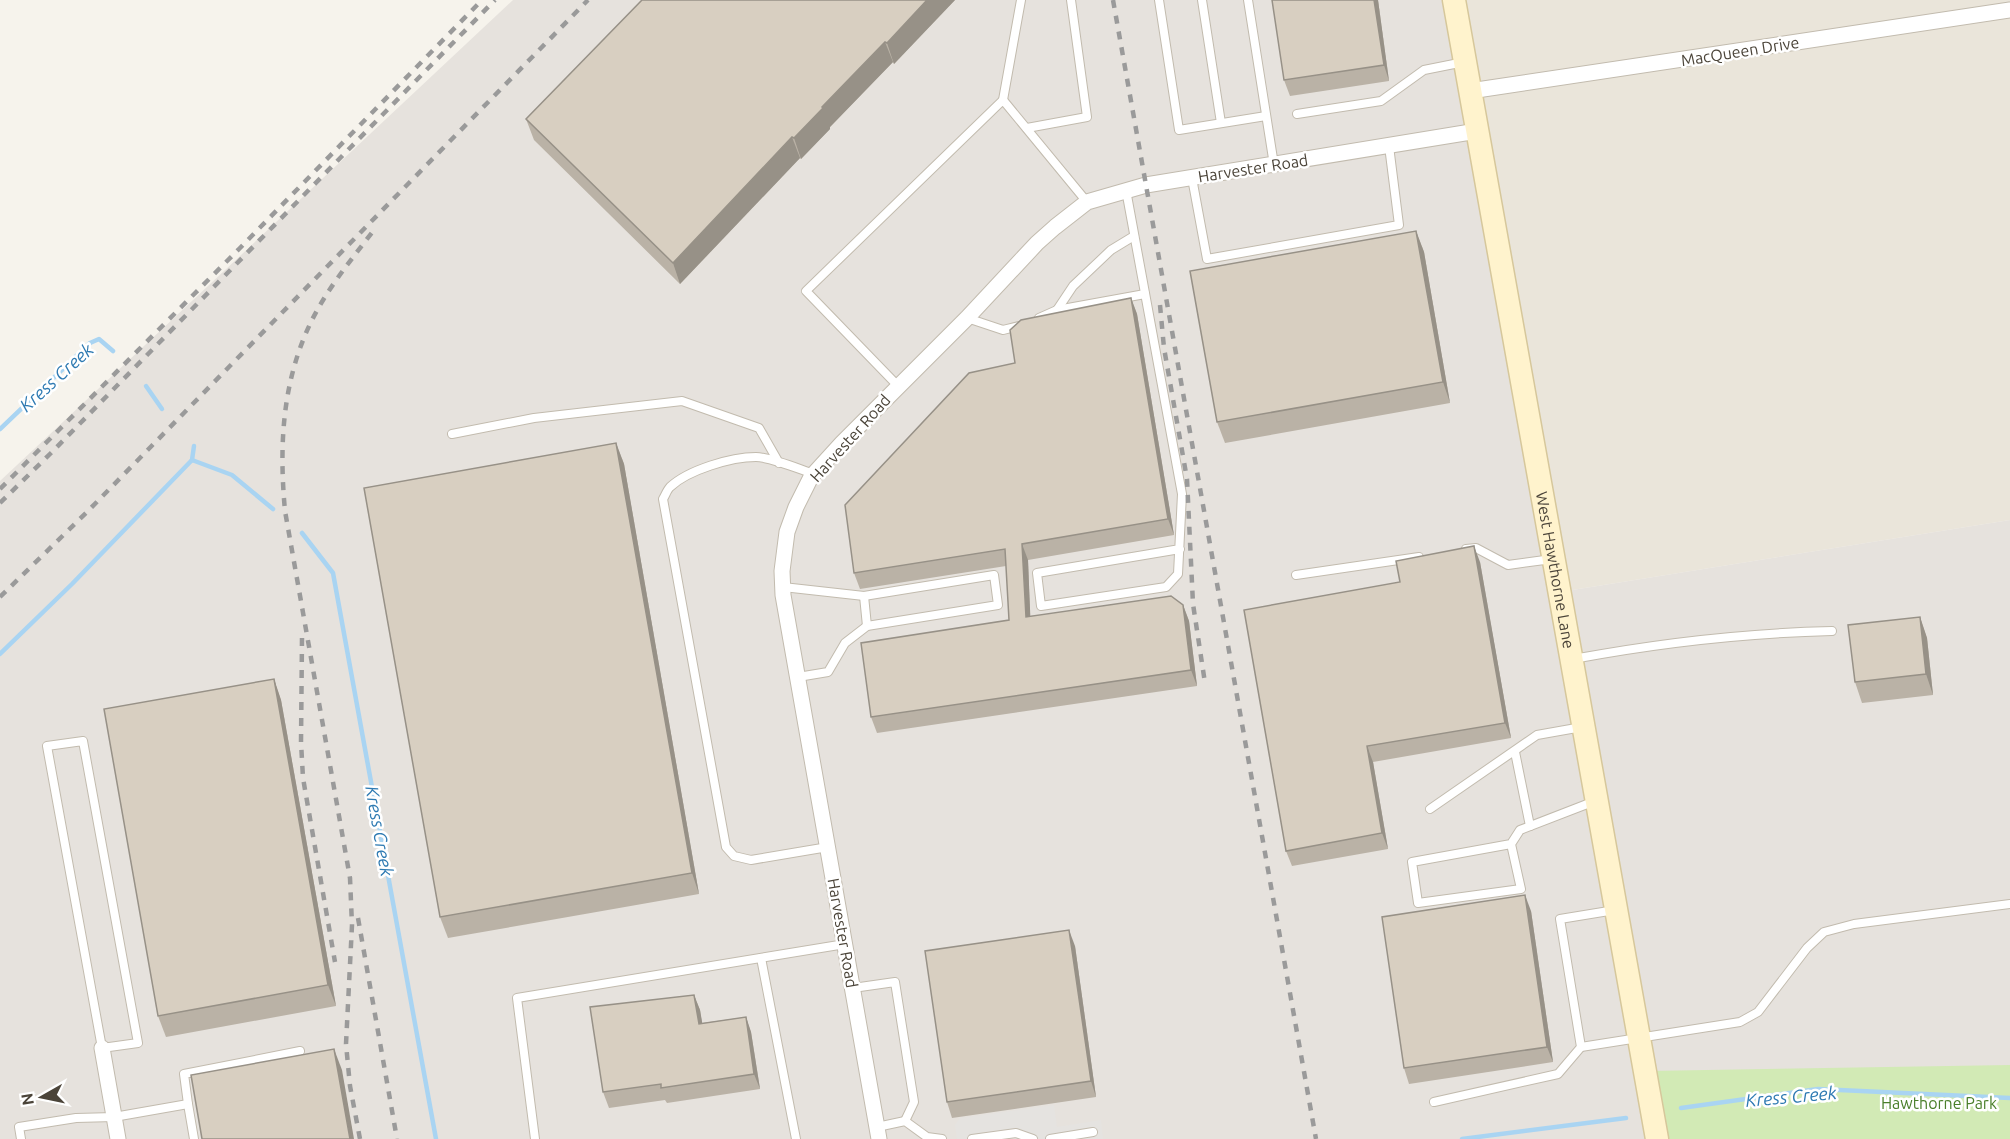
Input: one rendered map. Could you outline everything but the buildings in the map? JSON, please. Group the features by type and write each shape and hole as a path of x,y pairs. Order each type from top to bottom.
{"street":[{"name":"West Hawthorne Lane","path":"1454,0 1657,1139"},
{"name":"MacQueen Drive","path":"1470,91 2010,10"},
{"name":"Harvester Road","path":"878,1133 783,587 783,556 787,532 796,507 814,474 1037,243 1087,202 1146,184 1477,131"},
{"path":"102,1048 118,1139"}],"lane":[{"path":"898,386 806,291 1003,100 1021,0"},
{"path":"1027,129 1087,117 1071,0"},
{"path":"1159,0 1179,130 1266,116"},
{"path":"1202,0 1221,123"},
{"path":"1248,0 1274,165"},
{"path":"1297,114 1382,101 1424,70 1465,62"},
{"path":"1003,100 1087,202"},
{"path":"1192,178 1207,260 1399,225 1389,146"},
{"path":"1126,190 1182,494 1180,549 1178,574 1166,587 1041,606 1037,573 1180,549"},
{"path":"1057,310 1072,285 1111,250 1134,236"},
{"path":"967,318 1002,330 1017,327 1057,310 1145,294"},
{"path":"452,434 534,418 682,401 759,428 779,463"},
{"path":"814,474 758,457 707,466 669,488 663,499 726,847 734,856 751,860 828,847"},
{"path":"1453,551 1476,548 1508,565 1553,559"},
{"path":"1296,575 1431,555"},
{"path":"783,587 864,596 994,575 998,606 867,626 844,643 828,672 798,677"},
{"path":"864,596 867,626"},
{"path":"1571,659 1662,644 1754,634 1832,631"},
{"path":"1430,809 1537,735 1583,726"},
{"path":"83,741 138,1042 102,1048 47,746 83,741"},
{"path":"1515,752 1530,826"},
{"path":"1511,844 1412,862 1418,903 1521,889 1511,844 1520,830 1596,801"},
{"path":"1434,1102 1558,1074 1581,1047 1740,1022 1758,1012 1807,948 1824,932 1854,924 2010,904"},
{"path":"1581,1047 1560,919 1616,910"},
{"path":"535,1139 518,998 845,944"},
{"path":"762,958 796,1139"},
{"path":"853,988 895,982 914,1102 905,1121 878,1133"},
{"path":"194,1139 184,1074 300,1051"},
{"path":"21,1139 20,1127 76,1118 114,1117 188,1104"},
{"path":"905,1121 927,1137 942,1139"},
{"path":"1050,1139 1093,1132"},
{"path":"972,1139 1016,1133 1033,1139"}],"shaded area":[{"path":"513,0 1461,0 1566,591 2010,520 2010,1068 1659,1139 0,1139 0,481"},
{"path":"1462,0 2010,0 2010,520 1566,591"},
{"path":"1054,1105 1057,1127 1101,1120 1103,1139 957,1139 955,1125 960,1118"}],"green space":[{"name":"Hawthorne Park","path":"2010,1065 2010,1139 1657,1139 1647,1071"}],"waterway":[{"name":"Kress Creek","path":"0,429 90,343 99,339 113,351"},
{"name":"Kress Creek","path":"146,386 162,409"},
{"name":"Kress Creek","path":"192,460 194,446"},
{"name":"Kress Creek","path":"192,460 232,475 273,509"},
{"path":"0,654 72,584 192,460"},
{"name":"Kress Creek","path":"302,533 333,573 436,1139"},
{"name":"Kress Creek","path":"1681,1108 1818,1089 2010,1098"},
{"name":"Kress Creek","path":"1462,1139 1626,1118"}],"railway":[{"path":"0,489 482,0"},
{"path":"0,503 495,0"},
{"path":"0,597 87,512 588,0"},
{"path":"1113,0 1316,1139"},
{"path":"360,1139 350,1086 346,1044 352,925 350,878 285,511 282,462 288,391 301,345 324,298 374,230"},
{"path":"1160,305 1164,348 1187,479 1193,604 1205,683"},
{"path":"302,638 303,778 335,962"},
{"path":"358,918 397,1139"}]}
